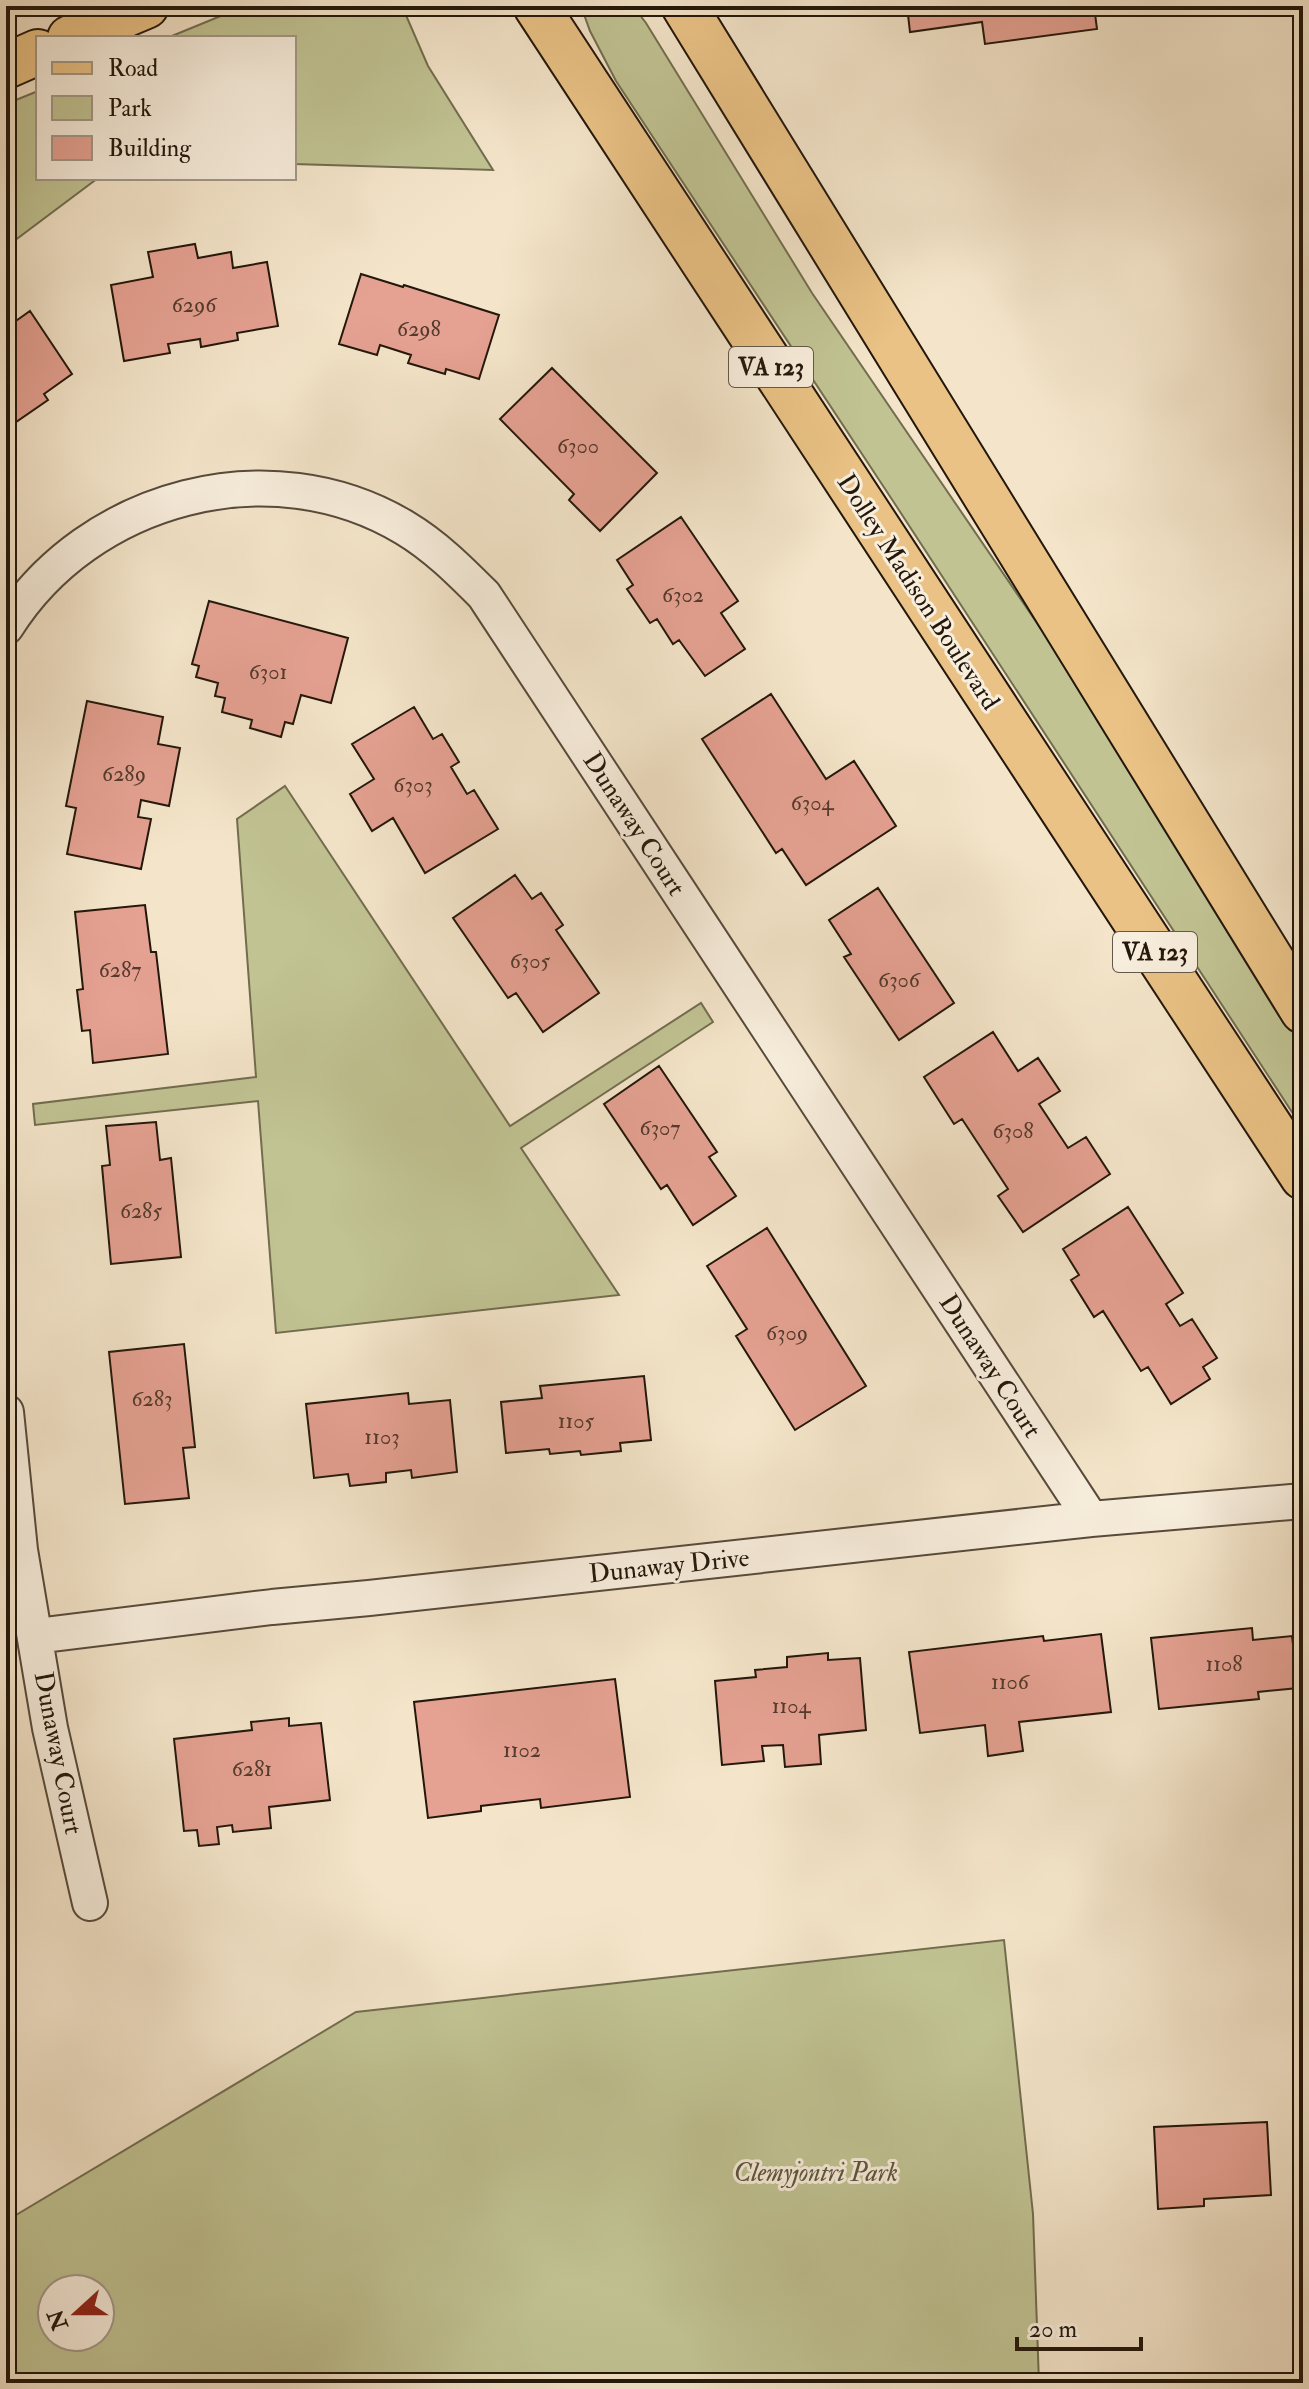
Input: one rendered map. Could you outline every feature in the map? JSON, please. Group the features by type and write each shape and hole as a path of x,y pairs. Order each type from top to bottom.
{"main road":[{"path":"75,36 146,6"},
{"name":"Dolley Madison Boulevard","path":"536,6 1303,1177"},
{"path":"684,6 1303,1011"},
{"path":"713,6 752,115"},
{"path":"6,66 36,53"}],"street":[{"name":"Dunaway Court","path":"6,627 47,575 87,541 135,514 191,495 249,488 304,492 353,504 403,527 446,557 484,595 1091,1519"},
{"name":"Dunaway Court","path":"6,1412 20,1550 50,1728 90,1903"},
{"name":"Dunaway Drive","path":"36,1636 272,1607 1091,1519 1303,1501"}],"green space":[{"path":"245,6 402,6 428,66 493,170 296,164 296,36 172,36"},
{"path":"581,6 633,6 646,23 812,293 1127,755 1303,1040 1303,1129 616,81 590,31"},
{"path":"36,92 36,180 95,180 6,247 6,104"},
{"path":"285,786 510,1126 701,1003 713,1022 521,1148 619,1295 276,1333 258,1101 35,1125 33,1104 256,1077 237,819"},
{"name":"Clemyjontri Park","path":"1004,1940 1033,2214 1039,2383 6,2383 6,2221 356,2012"}],"building":[{"path":"907,6 1094,6 1097,29 985,44 982,22 910,32"},
{"path":"195,244 198,258 231,252 233,268 267,262 278,326 237,333 238,340 201,347 200,339 168,344 170,353 124,361 111,285 153,277 148,252"},
{"path":"361,274 499,315 479,379 446,369 445,374 408,363 411,355 380,345 377,355 339,344"},
{"path":"30,311 72,374 44,394 48,400 16,422 10,413 6,416 6,328"},
{"path":"552,368 657,473 600,531 569,500 574,494 500,419"},
{"path":"681,517 738,601 721,613 745,649 705,676 679,640 673,644 657,619 650,623 627,589 633,585 617,560"},
{"path":"209,601 348,638 331,703 301,695 293,724 285,722 281,737 250,728 252,720 222,712 225,698 215,696 218,683 196,677 199,666 192,664"},
{"path":"771,694 826,779 854,761 896,826 806,885 782,849 776,853 702,739"},
{"path":"87,701 163,717 158,744 180,748 169,806 141,800 138,817 151,819 141,869 67,854 76,808 66,806"},
{"path":"414,707 433,739 442,734 459,762 451,767 467,794 474,790 498,829 425,873 393,818 372,831 350,794 374,779 352,744"},
{"path":"515,875 532,899 541,893 563,925 556,930 599,993 543,1032 516,993 508,998 453,918"},
{"path":"878,888 954,1003 899,1040 844,957 851,954 829,920"},
{"path":"145,905 151,952 156,952 168,1054 93,1063 90,1030 82,1031 77,990 83,989 75,912"},
{"path":"993,1032 1018,1071 1038,1058 1060,1091 1039,1104 1068,1148 1086,1137 1110,1174 1023,1232 998,1196 1008,1189 962,1119 954,1124 924,1077"},
{"path":"659,1066 717,1152 709,1157 736,1196 693,1225 667,1185 661,1189 604,1104"},
{"path":"156,1122 160,1160 171,1158 181,1257 111,1264 102,1166 110,1165 106,1126"},
{"path":"1128,1207 1183,1293 1166,1304 1180,1326 1192,1319 1217,1358 1203,1367 1210,1379 1171,1404 1148,1367 1141,1371 1103,1311 1094,1317 1071,1280 1079,1275 1063,1249"},
{"path":"767,1228 866,1386 795,1430 736,1336 747,1329 707,1266"},
{"path":"184,1344 195,1447 183,1448 189,1498 125,1504 109,1352"},
{"path":"644,1376 651,1440 620,1443 621,1451 581,1455 580,1451 550,1454 549,1449 506,1453 501,1402 542,1398 540,1386"},
{"path":"408,1393 409,1404 450,1400 457,1472 412,1478 411,1470 386,1473 386,1482 350,1486 348,1474 314,1478 306,1404"},
{"path":"1252,1628 1253,1640 1292,1636 1298,1688 1258,1692 1259,1699 1159,1709 1151,1638"},
{"path":"1101,1634 1111,1712 1019,1722 1023,1751 988,1756 985,1725 920,1733 909,1652 1043,1636 1044,1641"},
{"path":"828,1653 828,1660 860,1658 866,1730 819,1735 821,1764 785,1767 783,1745 762,1746 764,1761 722,1765 715,1681 756,1677 755,1670 787,1667 787,1657"},
{"path":"615,1679 630,1797 541,1808 540,1799 481,1806 481,1811 428,1818 414,1702"},
{"path":"289,1718 289,1726 321,1723 330,1800 269,1807 271,1828 233,1832 232,1825 217,1827 219,1844 199,1846 197,1830 184,1831 174,1739 252,1730 251,1722"},
{"path":"1267,2122 1271,2195 1204,2199 1204,2206 1158,2209 1154,2127"}]}
